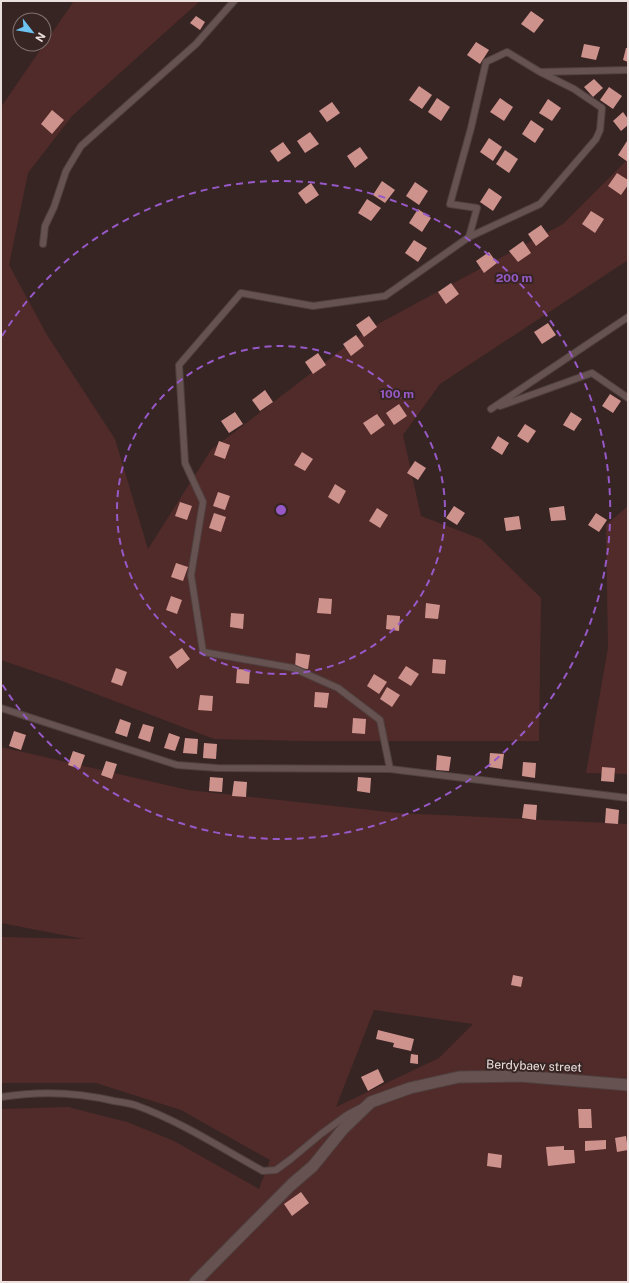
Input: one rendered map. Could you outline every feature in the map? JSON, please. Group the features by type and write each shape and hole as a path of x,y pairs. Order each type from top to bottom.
{"street":[{"name":"Berdybaev street","path":"371,1102 410,1088 459,1077 520,1076 628,1085"},
{"path":"195,1282 291,1185 313,1166 343,1129 371,1102"}],"lane":[{"path":"43,244 45,226 54,207 66,170 81,146 196,44 234,1"},
{"path":"390,770 380,720 338,688 294,668 203,652 191,575 203,502 185,463 179,365 241,293 313,306 385,296 469,237 540,204 596,139 600,130 602,108 574,89 540,72 507,52 486,62 471,128 450,204 477,208 469,237"},
{"path":"540,72 628,70"},
{"path":"628,317 491,409 592,373 628,398"},
{"path":"1,708 178,765 216,768 390,770 628,798"},
{"path":"1,1097 22,1094 64,1094 95,1096 133,1105 165,1118 263,1171 276,1170 347,1115 371,1102"}],"shaded area":[{"path":"74,1 200,1 72,116 28,173 9,265 47,335 115,439 148,549 211,450 367,330 563,224 628,159 628,260 440,384 403,435 421,516 481,539 541,598 539,741 306,741 214,739 62,681 1,660 1,107 39,52 52,52 52,33"},
{"path":"628,506 628,774 586,773 608,648 606,525"},
{"path":"1,747 188,790 398,813 628,824 628,1282 1,1282 1,1109 68,1107 127,1122 174,1141 259,1189 270,1160 181,1110 96,1083 1,1083 1,937 84,939 1,923","holes":["374,1010 473,1024 439,1058 336,1107"]}],"building":[{"path":"531,11 544,20 534,33 521,24"},
{"path":"196,16 205,22 200,30 190,23"},
{"path":"476,42 489,50 480,64 467,55"},
{"path":"584,44 600,47 596,60 581,57"},
{"path":"626,48 628,48 628,62 623,60"},
{"path":"594,79 603,88 593,97 584,87"},
{"path":"419,86 432,95 422,109 409,100"},
{"path":"609,87 622,96 613,109 600,100"},
{"path":"437,98 450,107 441,121 428,112"},
{"path":"500,98 513,107 504,121 490,112"},
{"path":"548,99 561,108 552,121 539,113"},
{"path":"332,102 340,113 327,122 319,111"},
{"path":"52,110 64,120 52,134 41,124"},
{"path":"623,112 628,119 628,125 621,131 613,121"},
{"path":"531,120 544,129 535,143 522,134"},
{"path":"310,132 319,144 305,153 297,141"},
{"path":"489,138 502,147 493,161 480,152"},
{"path":"627,141 628,142 628,162 618,155"},
{"path":"283,142 291,153 278,162 270,151"},
{"path":"360,147 368,158 355,168 347,156"},
{"path":"505,150 518,159 509,173 496,164"},
{"path":"617,173 628,180 628,185 621,195 608,186"},
{"path":"382,181 395,190 385,203 373,195"},
{"path":"415,182 428,191 419,205 406,196"},
{"path":"311,183 319,195 306,204 298,193"},
{"path":"489,188 502,197 493,211 480,202"},
{"path":"367,199 381,208 371,221 358,213"},
{"path":"418,209 431,218 422,232 409,223"},
{"path":"591,211 604,219 595,233 582,224"},
{"path":"541,225 549,236 536,246 528,234"},
{"path":"414,240 427,248 418,262 405,253"},
{"path":"523,241 531,253 518,262 509,251"},
{"path":"489,252 497,263 484,273 476,261"},
{"path":"451,283 459,294 446,304 438,292"},
{"path":"369,316 377,327 364,337 356,325"},
{"path":"548,323 556,335 542,344 534,332"},
{"path":"356,335 364,346 351,356 343,344"},
{"path":"318,353 326,365 313,374 305,362"},
{"path":"265,390 273,402 260,411 252,400"},
{"path":"610,394 621,401 613,413 602,406"},
{"path":"399,404 407,416 394,425 386,413"},
{"path":"235,412 243,424 229,433 221,421"},
{"path":"571,412 582,419 574,431 563,425"},
{"path":"377,414 385,425 371,435 363,423"},
{"path":"525,424 536,431 528,443 517,436"},
{"path":"498,436 509,443 502,455 491,448"},
{"path":"219,441 230,445 225,459 214,455"},
{"path":"302,452 313,459 305,471 294,465"},
{"path":"415,461 426,468 418,480 407,473"},
{"path":"335,484 346,491 339,504 328,497"},
{"path":"218,492 230,496 225,510 213,506"},
{"path":"180,502 192,506 187,520 175,516"},
{"path":"454,506 465,513 457,525 446,518"},
{"path":"564,506 566,520 551,521 549,508"},
{"path":"377,508 388,515 380,528 369,521"},
{"path":"214,513 226,517 221,532 209,528"},
{"path":"596,513 607,520 599,532 588,525"},
{"path":"519,516 521,529 506,531 504,518"},
{"path":"176,563 188,567 183,581 171,577"},
{"path":"171,596 182,600 177,614 166,610"},
{"path":"319,598 332,599 331,614 317,613"},
{"path":"426,603 440,605 438,619 425,618"},
{"path":"231,613 244,614 243,629 230,627"},
{"path":"387,615 400,616 399,631 386,629"},
{"path":"182,648 190,659 177,669 169,657"},
{"path":"296,653 310,655 308,669 295,668"},
{"path":"433,659 446,660 445,674 432,673"},
{"path":"406,666 419,674 411,686 398,678"},
{"path":"116,668 127,672 122,686 111,682"},
{"path":"237,669 250,670 249,684 236,683"},
{"path":"374,674 387,682 379,694 367,686"},
{"path":"387,687 400,695 392,707 380,699"},
{"path":"315,692 329,693 327,708 314,707"},
{"path":"200,695 213,696 212,711 198,710"},
{"path":"353,718 366,719 365,734 352,733"},
{"path":"120,719 131,723 127,737 115,733"},
{"path":"143,724 154,727 150,742 138,738"},
{"path":"14,731 26,735 21,750 9,746"},
{"path":"169,733 180,737 175,751 164,748"},
{"path":"185,738 198,739 197,754 183,753"},
{"path":"204,743 217,744 216,759 203,758"},
{"path":"73,751 85,755 80,769 68,765"},
{"path":"490,753 504,754 502,769 489,767"},
{"path":"437,755 451,757 449,771 436,770"},
{"path":"106,761 117,764 112,779 101,775"},
{"path":"523,762 536,763 535,778 522,776"},
{"path":"602,767 615,768 614,782 601,781"},
{"path":"210,777 223,778 222,792 209,791"},
{"path":"358,777 371,778 370,793 357,791"},
{"path":"234,781 247,782 246,797 232,796"},
{"path":"524,804 537,805 536,820 522,818"},
{"path":"606,808 619,810 618,824 605,823"},
{"path":"513,975 523,977 521,987 511,985"},
{"path":"378,1030 414,1039 411,1051 393,1047 394,1043 376,1039"},
{"path":"411,1054 418,1055 418,1064 410,1063"},
{"path":"378,1069 384,1082 368,1091 361,1077"},
{"path":"578,1109 591,1109 592,1128 579,1128"},
{"path":"626,1136 628,1150 617,1152 615,1138"},
{"path":"606,1140 606,1149 585,1151 585,1141"},
{"path":"564,1146 564,1150 574,1150 575,1163 548,1166 546,1147"},
{"path":"488,1153 502,1155 501,1168 487,1166"},
{"path":"301,1192 309,1203 292,1216 284,1204"}]}
